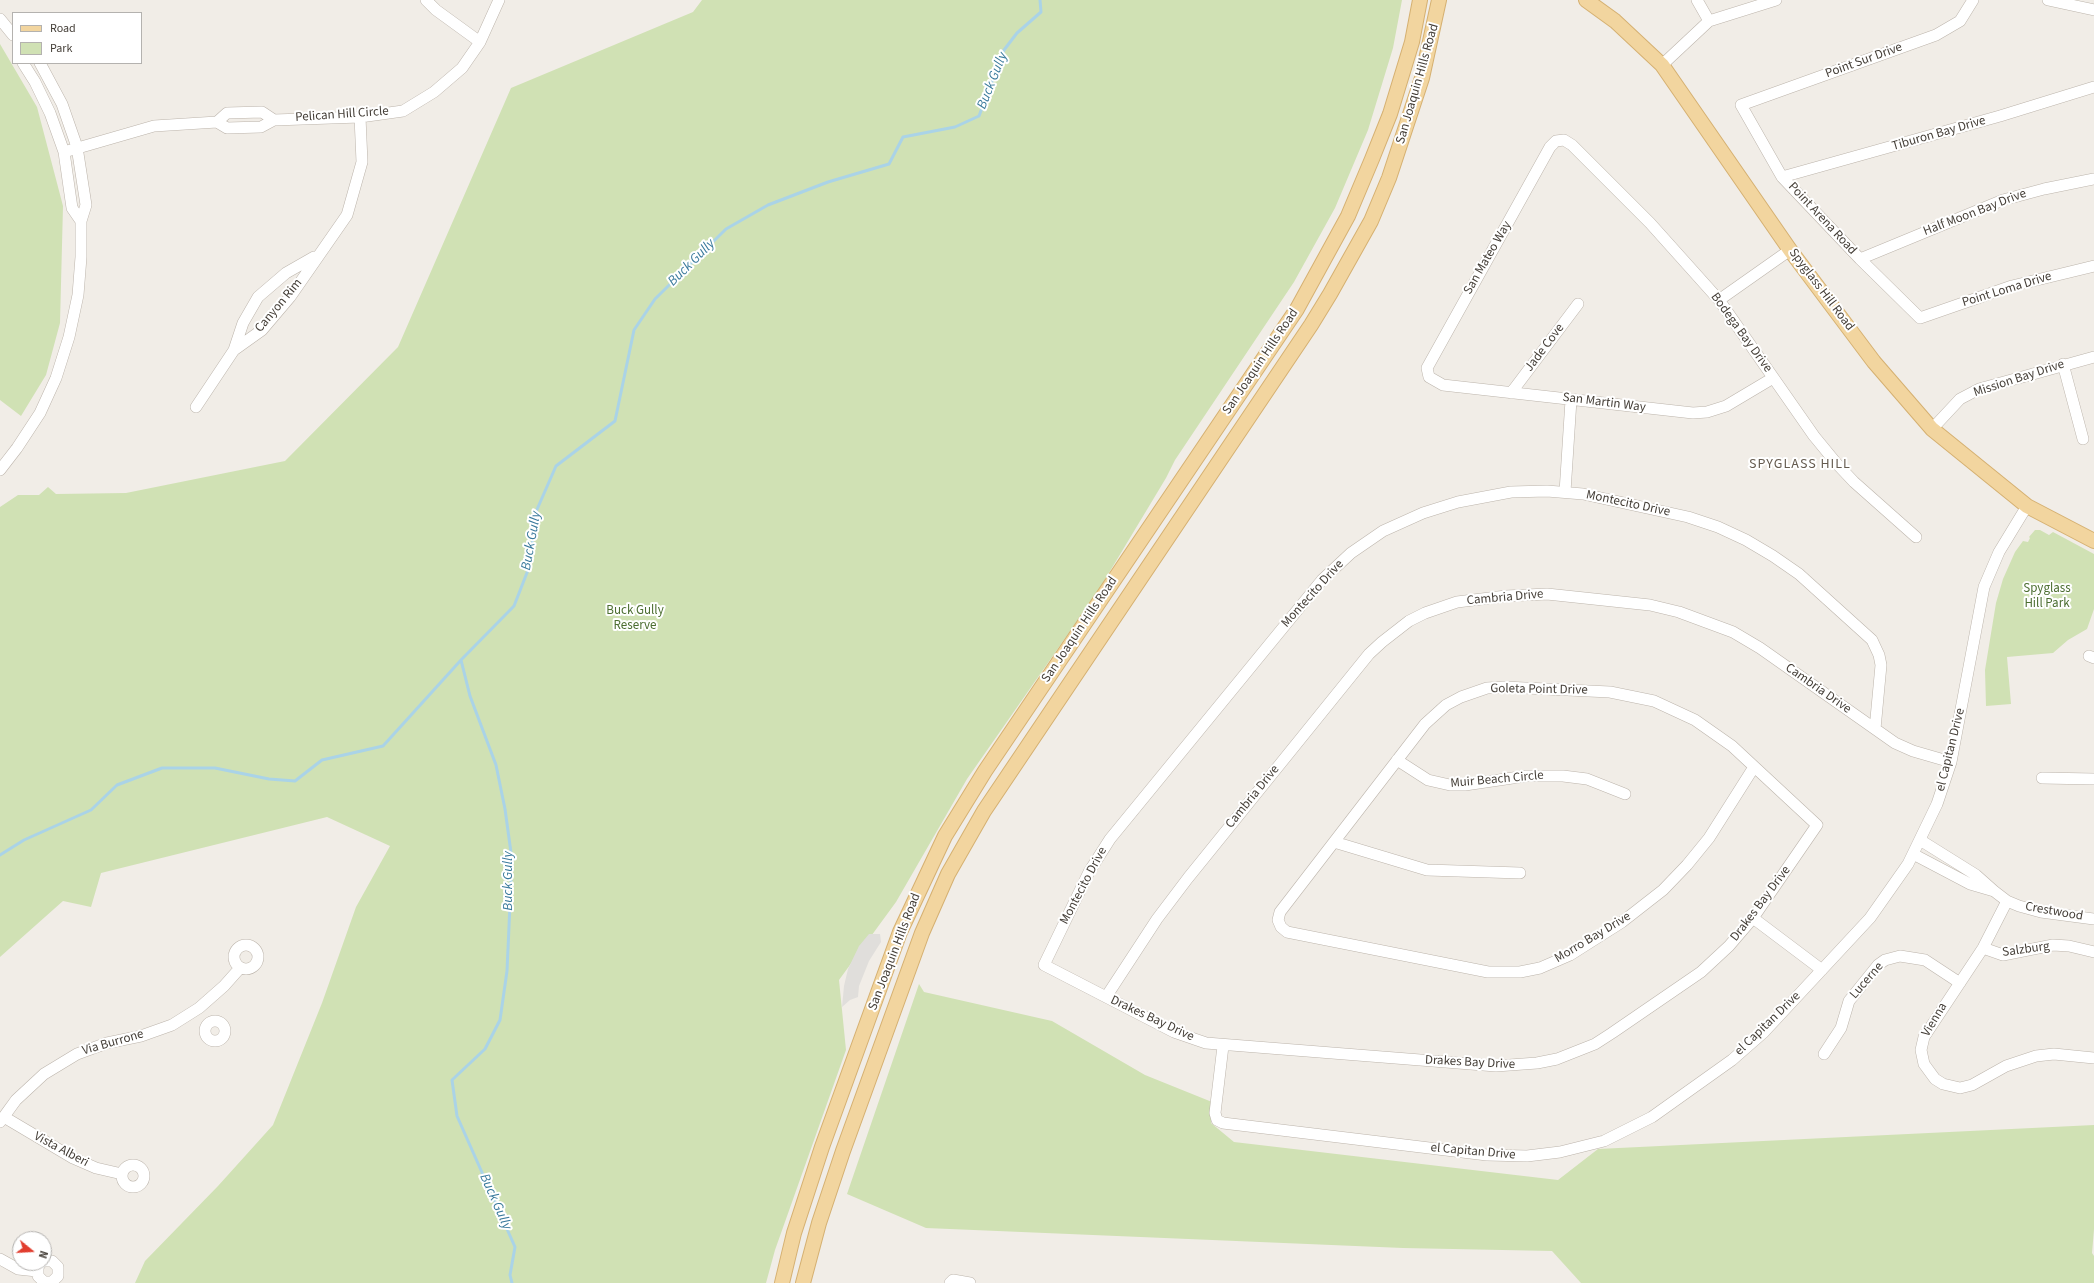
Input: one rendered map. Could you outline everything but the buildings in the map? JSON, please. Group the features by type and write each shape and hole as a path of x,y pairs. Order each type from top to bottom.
{"main road":[{"name":"San Joaquin Hills Road","path":"782,1283 794,1233 822,1147 900,932 942,842 985,771 1297,309 1348,216 1390,114 1410,49 1420,0"},
{"name":"San Joaquin Hills Road","path":"803,1283 819,1224 842,1151 922,933 948,874 984,811 1311,325 1330,294 1371,221 1389,178 1422,78 1439,0"},
{"name":"Spyglass Hill Road","path":"1586,0 1615,21 1662,65 1790,250 1874,362 1932,429 2027,506 2094,541"}],"street":[{"path":"426,0 436,10 480,42"},
{"name":"Pelican Hill Circle","path":"64,152 154,126 217,122 227,128 261,127 274,120 360,117 403,111 434,92 462,68 480,42 499,0"},
{"path":"1697,0 1709,20"},
{"path":"1662,65 1709,20 1776,0"},
{"name":"Point Sur Drive","path":"1741,105 1936,35 1960,21 1973,0"},
{"path":"2048,0 2094,10"},
{"path":"0,19 12,36"},
{"path":"24,64 35,82 50,113 64,152 72,208 81,221"},
{"path":"0,470 17,448 40,413 56,378 69,337 78,295 81,257 81,221 86,205 77,148 62,104 41,64"},
{"name":"Tiburon Bay Drive","path":"1782,177 2000,116 2094,87"},
{"name":"Point Arena Road","path":"1741,105 1782,177 1860,259 1920,318"},
{"name":"Pelican Hill Circle","path":"217,122 227,113 262,112 274,120"},
{"name":"Canyon Rim","path":"234,350 262,330 290,297 317,256 347,215 362,162 360,117"},
{"name":"Bodega Bay Drive","path":"1556,141 1564,140 1572,145 1650,223 1719,300 1814,436 1854,482 1916,537"},
{"name":"San Mateo Way","path":"1429,377 1427,368 1431,359 1550,147 1556,141"},
{"name":"Half Moon Bay Drive","path":"1860,259 2003,200 2044,188 2094,179"},
{"path":"1719,300 1790,250"},
{"name":"Canyon Rim","path":"196,407 234,350 243,324 258,297 286,273 317,256"},
{"name":"Point Loma Drive","path":"1920,318 2012,286 2094,266"},
{"name":"Jade Cove","path":"1511,393 1578,304"},
{"name":"Mission Bay Drive","path":"1932,429 1960,399 1978,389 2094,356"},
{"path":"2063,364 2083,438"},
{"name":"San Martin Way","path":"1429,377 1443,385 1693,413 1707,412 1726,406 1773,378"},
{"path":"1565,492 1572,400"},
{"name":"Montecito Drive","path":"1044,965 1089,872 1114,834 1322,580 1341,562 1383,531 1407,519 1440,507 1493,494 1529,491 1565,492 1618,500 1703,521 1746,540 1786,564 1867,634 1876,647 1881,665 1881,676 1874,729"},
{"name":"el Capitan Drive","path":"1223,1046 1215,1113 1217,1120 1223,1123 1487,1155 1527,1156 1553,1154 1604,1141 1635,1127 1652,1117 1714,1073 1764,1032 1874,912 1896,882 1913,854 1937,804 1951,762 1984,587 1999,552 2027,506"},
{"name":"Cambria Drive","path":"1106,997 1157,919 1188,878 1370,654 1404,624 1441,607 1486,598 1547,594 1650,605 1679,612 1733,632 1760,648 1874,729 1913,750 1951,762"},
{"name":"Goleta Point Drive","path":"1295,934 1287,932 1280,927 1278,920 1280,912 1425,724 1446,705 1461,696 1476,691 1504,687 1610,692 1654,701 1676,709 1714,732 1817,825"},
{"name":"Muir Beach Circle","path":"1397,760 1428,780 1450,786 1526,776 1563,776 1587,779 1625,794"},
{"name":"Morro Bay Drive","path":"1295,934 1488,972 1520,972 1540,968 1570,955 1622,922 1663,890 1687,865 1709,838 1754,767"},
{"path":"2042,778 2094,779"},
{"name":"Drakes Bay Drive","path":"1044,965 1174,1032 1201,1041 1223,1046 1496,1066 1516,1066 1557,1059 1595,1044 1676,991 1701,972 1729,946 1753,918 1817,825"},
{"name":"Crestwood","path":"1920,840 1976,874 2007,901 2041,912 2094,919"},
{"path":"1334,842 1427,870 1520,873"},
{"name":"Crestwood","path":"1913,854 1970,884 1994,891"},
{"name":"Vienna","path":"2007,901 1983,948 1927,1030 1922,1045 1924,1064 1932,1076 1943,1084 1960,1088 1972,1085 2006,1066 2036,1056 2054,1054 2094,1058"},
{"path":"1753,918 1822,970"},
{"name":"Salzburg","path":"1983,948 2003,955 2053,945 2069,946 2094,952"},
{"name":"Lucerne","path":"1824,1054 1841,1028 1850,1000 1878,965 1885,960 1900,956 1925,960 1960,983"},
{"name":"Via Burrone","path":"2,1120 16,1100 44,1074 77,1054 107,1043 142,1036 172,1025 199,1008 224,986 240,968"},
{"path":"199,1008 209,1023"},
{"name":"Vista Alberi","path":"2,1120 73,1158 96,1168 122,1174"},
{"path":"0,1259 12,1266"},
{"path":"39,1271 40,1279 48,1283 56,1279 58,1276 58,1267 52,1261"},
{"path":"950,1283 953,1280 970,1283"}],"green space":[{"name":"Buck Gully Reserve","path":"702,0 1402,0 1393,48 1368,130 1335,208 1294,282 1175,460 1166,478 1098,591 967,779 896,902 839,980 846,1050 775,1250 766,1283 135,1283 145,1261 218,1186 273,1125 322,1003 356,907 390,846 327,817 101,873 91,907 63,901 0,957 0,507 18,495 39,495 48,487 56,494 126,493 285,461 398,347 511,88 693,12"},
{"path":"0,44 37,107 63,206 60,323 46,375 21,416 0,400"},
{"name":"Spyglass Hill Park","path":"2035,530 2040,530 2049,535 2053,532 2094,554 2094,609 2087,629 2068,640 2053,653 2007,657 2011,704 1986,706 1985,670 1996,603 2003,579 2015,552 2023,541 2028,542 2029,537"},
{"path":"919,984 924,992 1052,1021 1145,1075 1212,1102 1211,1123 1234,1142 1558,1180 1598,1149 2094,1125 2094,1229 2092,1253 2094,1256 2094,1283 1581,1283 1552,1251 1403,1248 926,1228 847,1194"}],"shaded area":[{"path":"869,934 880,934 881,942 869,961 859,986 858,997 850,1000 842,1007 844,986 848,969 859,946"}],"waterway":[{"name":"Buck Gully","path":"512,1283 510,1275 515,1247 457,1116 452,1080 485,1049 500,1020 507,971 512,860 505,809 496,765 470,696 461,660 514,606 530,565 535,514 556,466 615,421 634,330 655,299 726,229 768,205 828,182 889,164 903,137 955,127 979,116 1004,50 1017,33 1041,12 1040,0"},
{"path":"0,855 24,840 91,810 117,785 162,768 215,768 269,779 295,781 322,760 383,746 461,660"}],"district":[{"name":"SPYGLASS HILL","path":"1800,465"}]}
